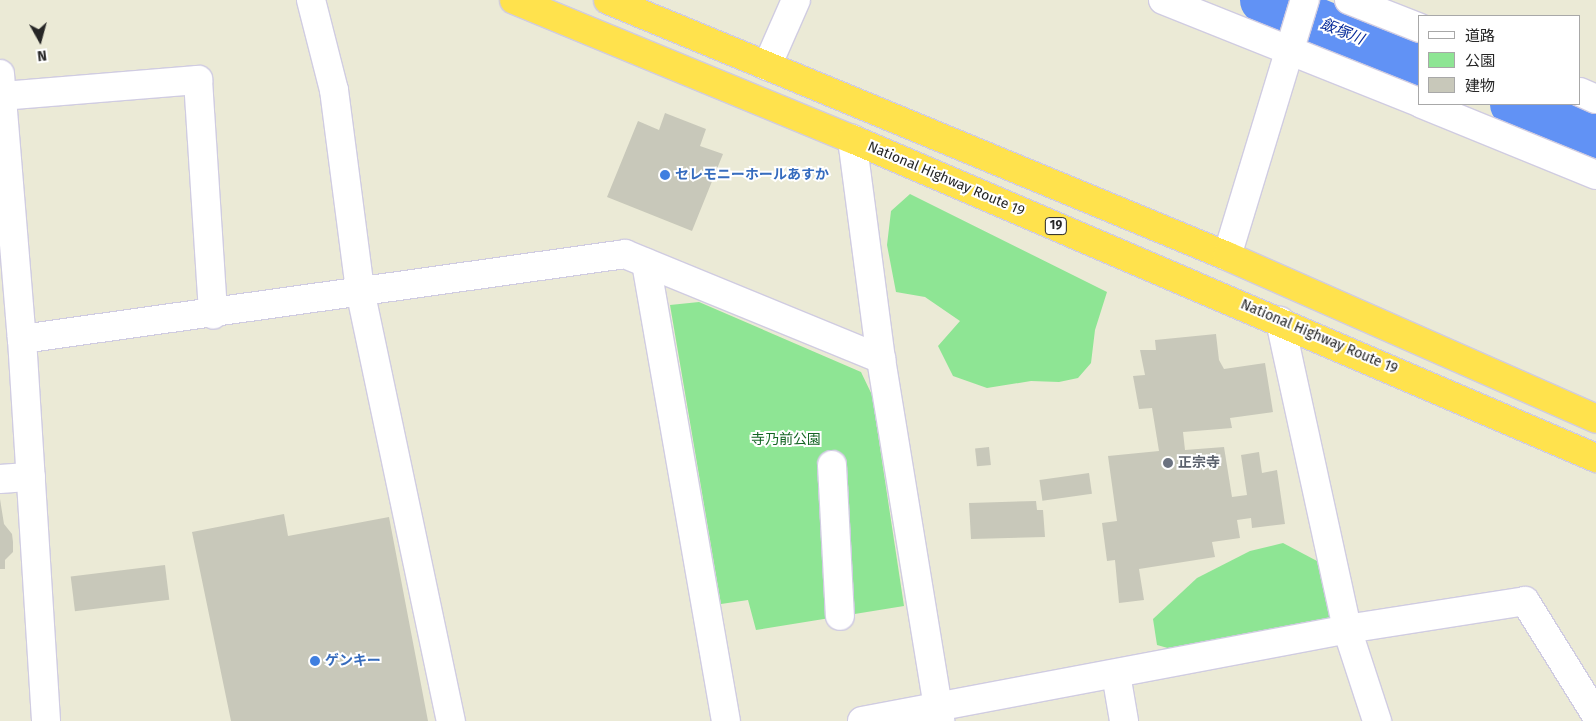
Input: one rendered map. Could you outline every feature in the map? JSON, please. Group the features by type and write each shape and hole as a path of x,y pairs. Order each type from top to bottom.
{"highway":[{"name":"National Highway Route 19","path":"514,0 852,139 1280,320 1596,458"},
{"path":"608,0 1227,256 1596,419"}],"street":[{"path":"311,0 334,90 360,290 450,721"},
{"path":"767,66 796,0"},
{"path":"1163,0 1418,102"},
{"path":"1227,256 1305,0"},
{"path":"1349,0 1418,27"},
{"path":"46,721 22,339 5,222 1,85 198,80 213,315"},
{"path":"1581,92 1596,99"},
{"path":"1426,105 1596,175"},
{"path":"852,139 880,359 939,714"},
{"path":"22,339 213,315 360,290 625,254 880,359"},
{"path":"646,263 726,721"},
{"path":"1280,320 1347,629 1377,721"},
{"path":"832,465 840,616"},
{"path":"0,479 31,478"},
{"path":"862,721 939,714 1116,674 1347,629 1525,601 1596,715"},
{"path":"1116,674 1124,721"}],"green space":[{"path":"910,194 1107,292 1095,330 1091,363 1078,378 1059,382 1031,381 987,388 953,376 938,346 960,321 925,297 896,292 887,245 891,211"},
{"name":"寺乃前公園","path":"699,302 861,372 872,395 904,606 756,630 748,600 721,604 670,305"},
{"path":"1283,543 1317,561 1334,620 1175,650 1157,645 1153,619 1197,578 1250,551"}],"building":[{"name":"セレモニーホールあすか","path":"665,113 706,129 700,146 723,154 692,231 607,197 638,121 659,130"},
{"name":"正宗寺","path":"1216,334 1219,360 1224,369 1265,363 1273,412 1230,418 1232,428 1183,432 1185,450 1224,447 1232,497 1247,495 1241,455 1259,452 1262,473 1277,470 1285,524 1252,528 1251,518 1237,520 1240,538 1212,542 1215,557 1139,569 1144,600 1119,603 1115,560 1107,561 1102,523 1117,521 1108,456 1159,451 1152,408 1139,409 1133,376 1145,375 1140,350 1156,350 1155,340"},
{"path":"989,447 991,465 977,466 975,448"},
{"path":"1089,473 1092,494 1042,501 1039,480"},
{"path":"0,499 4,524 12,534 13,542 13,552 5,560 5,569 0,569"},
{"path":"1036,501 1037,510 1043,510 1045,537 971,539 969,503"},
{"path":"284,514 288,536 389,517 428,721 231,721 192,532"},
{"path":"165,565 169,600 75,611 71,577"}],"waterway":[{"name":"飯塚川","path":"1264,0 1418,64"},
{"name":"飯塚川","path":"1517,105 1596,134"}],"place":[{"name":"セレモニーホールあすか","path":"665,175"},
{"name":"正宗寺","path":"1168,463"},
{"name":"ゲンキー","path":"315,661"}]}
